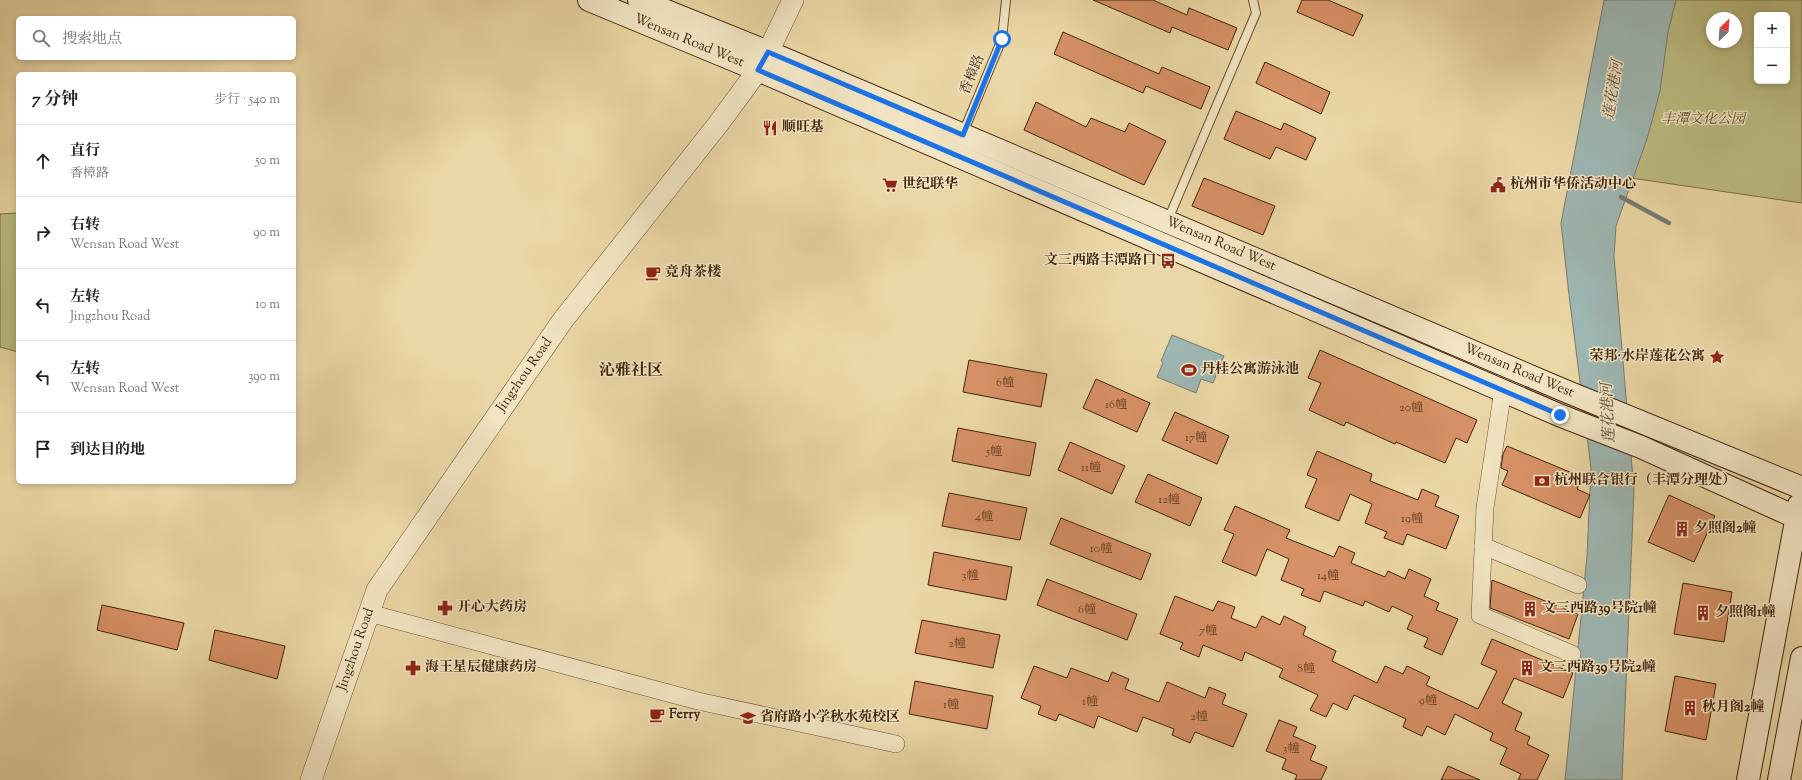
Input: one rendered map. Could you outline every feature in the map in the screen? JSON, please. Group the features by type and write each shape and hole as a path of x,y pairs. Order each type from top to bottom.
{"main road":[{"name":"Wensan Road West","path":"589,0 763,61 963,135 1563,390 1802,487"},
{"name":"Wensan Road West","path":"639,0 763,61 1502,390 1641,447 1800,519"},
{"path":"1748,780 1800,519 1802,487"},
{"path":"1779,780 1802,658"}],"street":[{"name":"Jingzhou Road","path":"311,780 377,590 563,320 719,122 763,61 793,0"},
{"path":"1502,390 1485,508 1480,615 1572,654"},
{"path":"1483,546 1578,585"},
{"path":"369,613 698,701 896,744"}],"lane":[{"name":"香樟路","path":"963,135 1002,39 1006,0"},
{"path":"1167,222 1256,13 1254,0"}],"green space":[{"name":"丰潭文化公园","path":"1657,0 1802,0 1802,203 1624,177"},
{"path":"16,213 16,351 0,347 0,214"}],"water":[{"name":"莲花港河","path":"1604,0 1676,0 1668,32 1660,91 1647,139 1616,226 1614,256 1634,490 1622,780 1565,780 1587,556 1591,468 1561,223"},
{"name":"丹桂公寓游泳池","path":"1172,335 1224,356 1213,383 1201,379 1196,393 1157,377 1163,363 1161,361"}],"building":[{"path":"1093,0 1153,0 1187,15 1189,8 1237,28 1228,50 1172,27 1170,33"},
{"path":"1302,0 1328,0 1363,15 1353,36 1297,12"},
{"path":"1063,32 1159,74 1162,67 1210,87 1201,109 1146,86 1143,93 1054,54"},
{"path":"1265,62 1330,92 1321,114 1256,83"},
{"path":"1036,102 1086,127 1091,118 1125,132 1129,123 1166,141 1144,185 1024,130"},
{"path":"1236,111 1281,130 1284,123 1316,138 1306,160 1276,147 1270,159 1224,139"},
{"path":"1204,178 1275,206 1263,235 1192,206"},
{"path":"1320,350 1477,420 1467,443 1456,438 1445,463 1396,442 1395,444 1346,422 1344,426 1309,410 1321,383 1308,378"},
{"path":"969,360 1047,374 1041,407 963,392"},
{"path":"1096,379 1150,403 1137,432 1083,408"},
{"path":"1175,412 1229,436 1217,464 1162,440"},
{"path":"958,428 1036,443 1030,476 952,461"},
{"path":"1070,442 1125,466 1112,494 1058,470"},
{"name":"杭州联合银行（丰潭分理处）","path":"1507,446 1582,477 1577,489 1590,495 1580,518 1502,485 1508,471 1501,468 1503,454"},
{"path":"1317,451 1372,474 1370,481 1418,500 1422,489 1439,496 1435,506 1459,516 1446,549 1407,534 1403,545 1384,538 1387,532 1365,523 1372,504 1350,494 1339,521 1305,507 1317,479 1307,475"},
{"path":"1148,474 1202,498 1190,526 1135,502"},
{"path":"949,493 1027,508 1020,540 942,526"},
{"name":"夕照阁2幢","path":"1669,495 1715,516 1694,562 1648,542"},
{"path":"1235,506 1290,530 1286,538 1334,557 1339,546 1355,553 1351,563 1385,577 1388,571 1405,579 1409,569 1431,579 1424,596 1439,603 1436,610 1458,619 1442,655 1424,647 1428,638 1407,629 1413,616 1392,606 1389,612 1365,601 1363,606 1324,591 1320,602 1301,595 1304,589 1281,580 1289,559 1267,549 1256,576 1222,562 1234,534 1224,530"},
{"path":"1061,518 1151,554 1141,580 1050,544"},
{"path":"934,552 1012,567 1006,600 928,585"},
{"path":"1047,579 1137,614 1127,640 1037,605"},
{"name":"文三西路39号院1幢","path":"1492,580 1578,614 1569,639 1490,608"},
{"name":"夕照阁1幢","path":"1683,583 1732,592 1724,642 1674,634"},
{"path":"1175,596 1213,611 1218,601 1235,607 1231,618 1256,628 1262,616 1280,625 1284,616 1306,627 1303,635 1336,651 1332,661 1377,683 1385,666 1403,674 1407,666 1430,677 1426,685 1478,709 1497,671 1481,664 1492,639 1573,673 1563,698 1514,678 1502,703 1522,713 1515,730 1530,737 1527,744 1549,755 1537,780 1518,780 1521,774 1500,764 1507,748 1490,740 1493,733 1455,714 1445,735 1427,726 1422,736 1403,727 1406,719 1354,695 1347,710 1333,703 1326,717 1310,710 1318,695 1279,677 1283,669 1245,652 1242,661 1203,645 1199,657 1180,649 1183,643 1160,634"},
{"path":"102,605 184,623 177,650 97,630"},
{"path":"922,620 1000,635 993,668 915,653"},
{"path":"215,630 285,646 277,679 209,660"},
{"path":"1034,666 1067,678 1071,668 1108,682 1112,672 1129,679 1125,689 1159,702 1167,682 1205,698 1209,687 1226,694 1222,704 1247,714 1233,747 1195,732 1190,743 1172,735 1174,729 1143,717 1137,732 1098,716 1094,728 1059,714 1056,721 1038,714 1041,706 1021,698"},
{"name":"秋月阁2幢","path":"1675,676 1716,684 1706,740 1665,731"},
{"path":"915,681 993,696 987,729 909,714"},
{"path":"1279,720 1297,727 1293,736 1316,746 1310,760 1327,767 1321,780 1295,780 1297,775 1282,769 1286,759 1266,751"},
{"path":"1448,766 1480,780 1441,780"}],"waterway":[{"path":"1621,197 1669,223"}],"place":[{"name":"顺旺基","path":"770,128"},
{"name":"世纪联华","path":"890,185"},
{"name":"杭州市华侨活动中心","path":"1498,185"},
{"name":"文三西路丰潭路口","path":"1168,261"},
{"name":"竞舟茶楼","path":"653,273"},
{"name":"荣邦·水岸莲花公寓","path":"1717,357"},
{"name":"丹桂公寓游泳池","path":"1189,370"},
{"name":"杭州联合银行（丰潭分理处）","path":"1542,481"},
{"name":"夕照阁2幢","path":"1682,529"},
{"name":"开心大药房","path":"445,608"},
{"name":"文三西路39号院1幢","path":"1530,609"},
{"name":"夕照阁1幢","path":"1703,613"},
{"name":"海王星辰健康药房","path":"413,668"},
{"name":"文三西路39号院2幢","path":"1527,668"},
{"name":"秋月阁2幢","path":"1690,708"},
{"name":"Ferry","path":"657,715"},
{"name":"省府路小学秋水苑校区","path":"748,718"}],"district":[{"name":"沁雅社区","path":"631,371"}],"route":[{"path":"1002,39 963,135 768,52 758,70 1560,415"}]}
